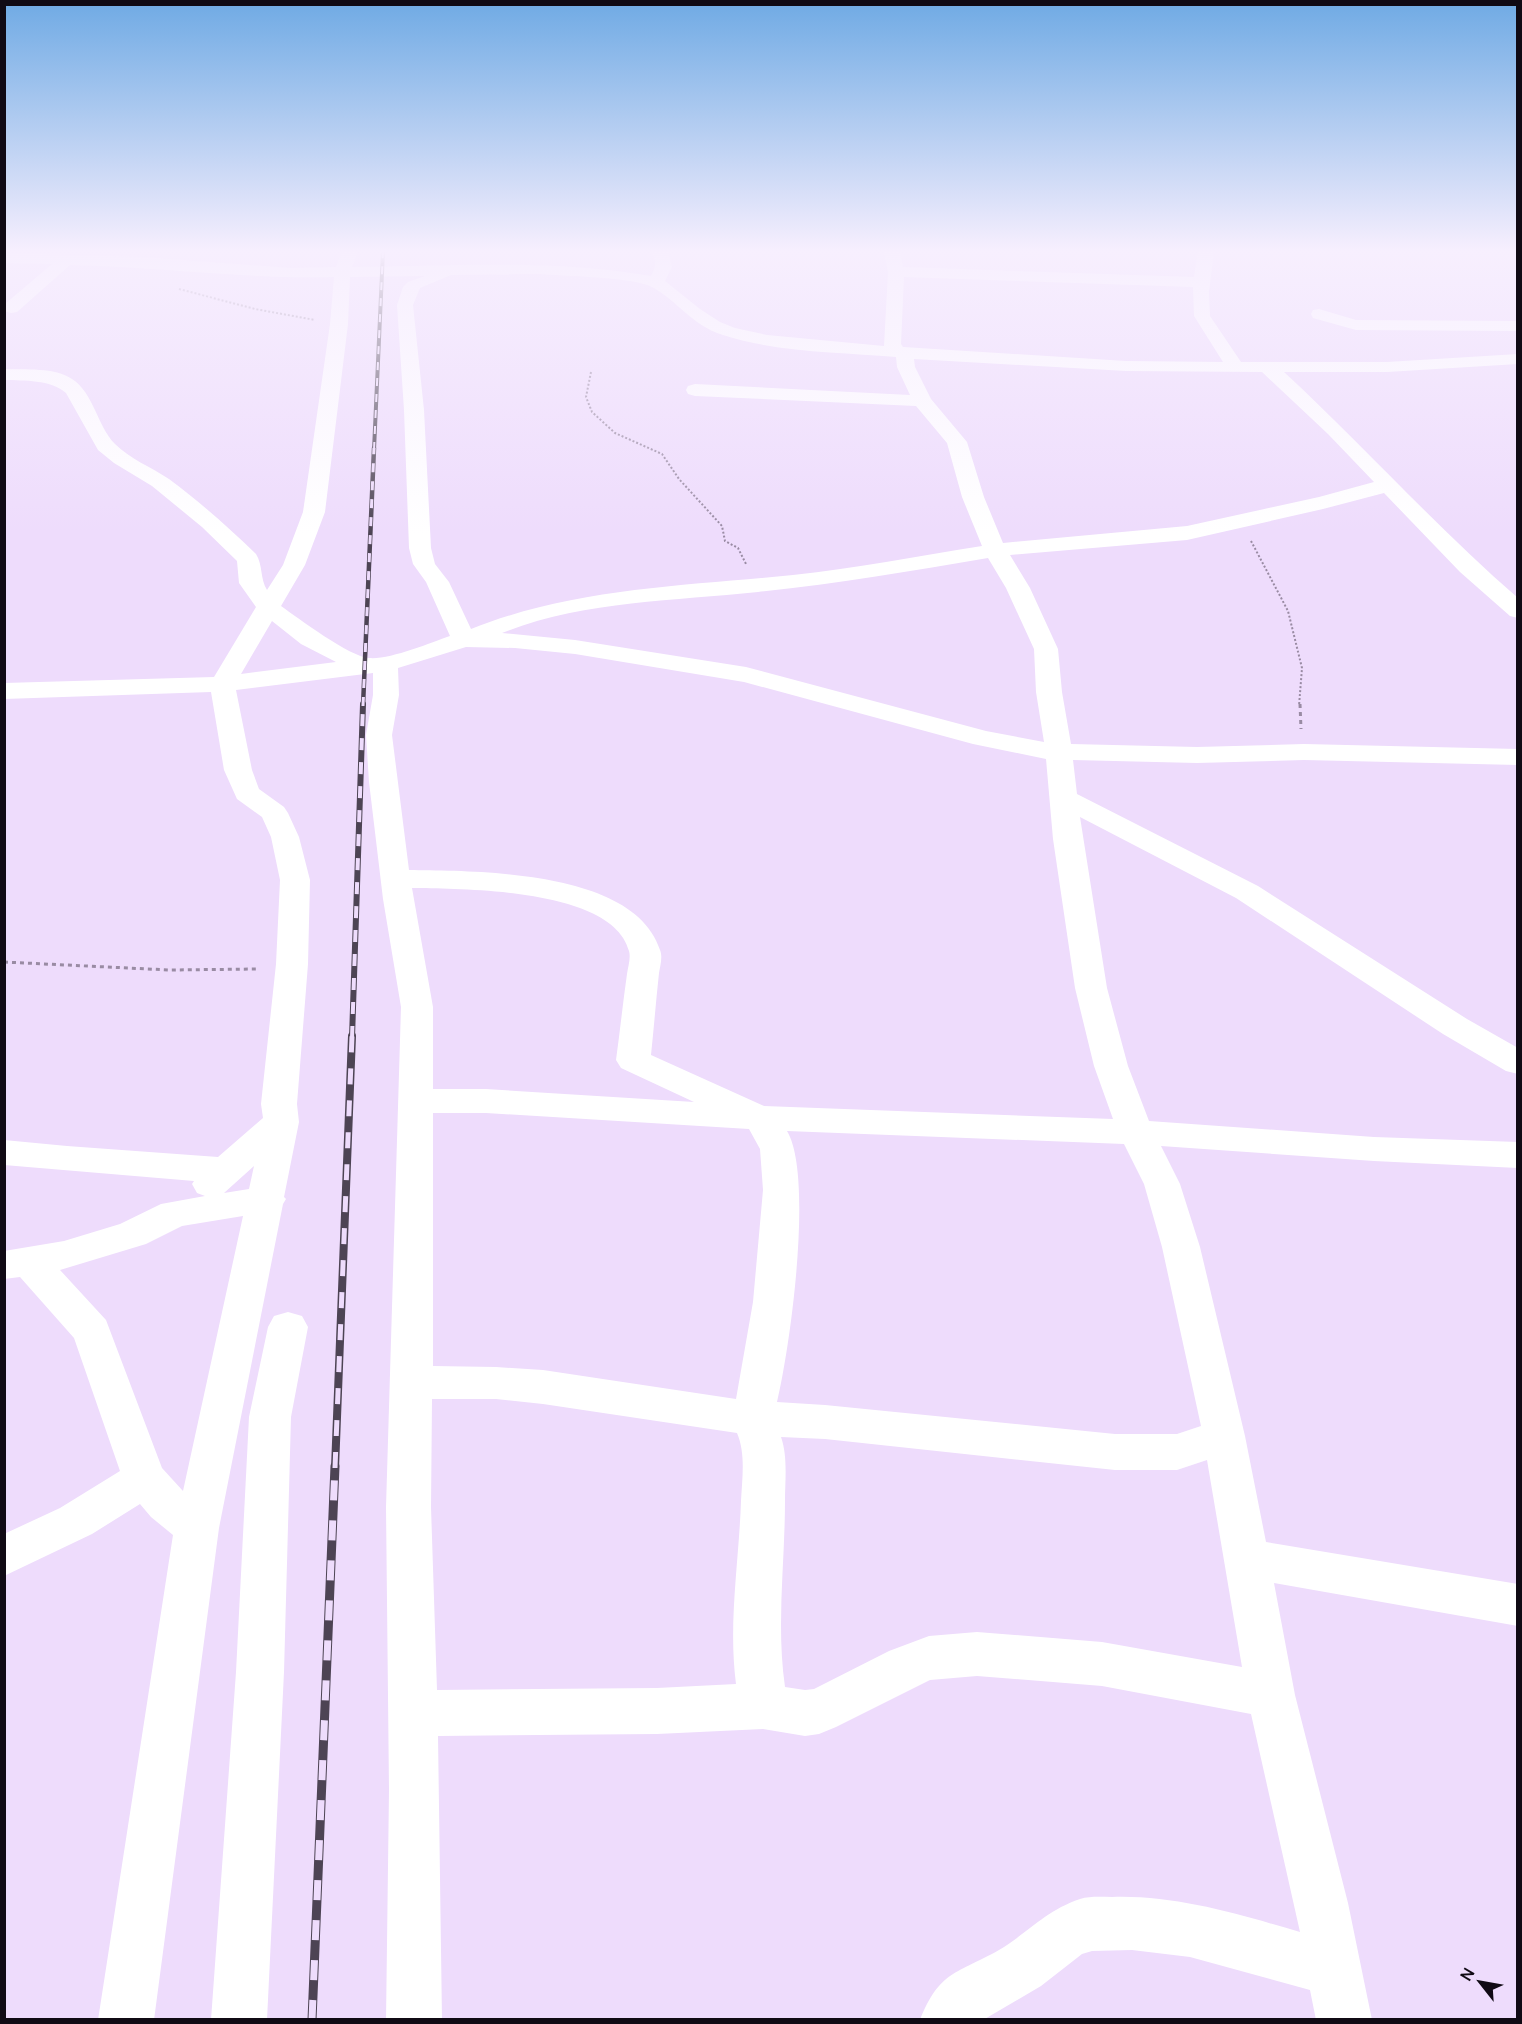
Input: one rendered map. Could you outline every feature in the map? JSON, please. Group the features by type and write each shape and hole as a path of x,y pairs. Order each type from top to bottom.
{"street":[{"path":"126,2019 197,1528 267,1199 281,1122 279,1104 292,964 295,880 285,837 274,813 247,793 238,770 222,684 294,565 314,512 336,345"},
{"path":"408,345 414,410 420,548 424,564 437,582 464,640"},
{"path":"828,345 1114,366 1387,367 1516,361"},
{"path":"893,345 901,352 922,401 957,442 973,496 995,550 1018,588 1046,649 1049,693 1091,988 1111,1066 1136,1131 1162,1184 1181,1247 1224,1436 1271,1695 1321,1903 1344,2019"},
{"path":"1221,345 1235,366"},
{"path":"1266,366 1335,430 1468,567 1516,608"},
{"path":"4,374 53,378 65,382 74,390 105,446 121,459 159,482 210,522 248,559 251,583 268,608 310,639 374,666 386,695 379,735 396,879 417,1007 412,1382 408,1442 408,1585 416,1860 414,2019"},
{"path":"695,390 922,401"},
{"path":"4,691 222,684 374,666 464,640 514,620 574,605 838,577 995,550 1187,533 1323,504 1388,485"},
{"path":"464,640 515,641 575,647 746,675 982,738 1059,753 1197,755 1304,752 1518,757"},
{"path":"1063,798 1212,872 1270,906 1469,1036 1518,1063"},
{"path":"396,879 459,880 566,893 596,901 617,913 634,925 645,951 633,1060 759,1118 773,1135 778,1150 780,1192 772,1314 761,1386 752,1418 761,1439 764,1454 762,1557 756,1615 757,1662 763,1706"},
{"path":"414,1101 486,1101 759,1118 1136,1131 1374,1149 1518,1155"},
{"path":"17,1263 64,1255 133,1233 174,1214 281,1122"},
{"path":"4,1152 67,1159 226,1170"},
{"path":"174,1214 267,1199"},
{"path":"17,1263 92,1331 144,1478 167,1504 197,1528"},
{"path":"239,2019 260,1672 270,1417 288,1327"},
{"path":"412,1382 496,1383 543,1387 752,1418 825,1422 1115,1452 1177,1452 1224,1436"},
{"path":"4,1556 76,1521 144,1478"},
{"path":"1247,1559 1518,1605"},
{"path":"413,1713 657,1711 763,1706 806,1713 819,1711 906,1667 929,1658 978,1654 1102,1664 1271,1695"},
{"path":"948,2019 951,2010 966,1998 1028,1965 1060,1937 1082,1926 1130,1922 1179,1929 1333,1969"}],"path":[{"path":"591,372 586,397 592,412 615,433 653,448 668,460 680,479 722,526 724,541 738,548 745,560 752,585"},
{"path":"1248,520 1248,536 1288,611 1302,668 1299,713 1304,752"},
{"path":"4,962 169,970 260,969 292,964"}],"railway":[{"path":"374,450 379,345"},
{"path":"363,706 374,448"},
{"path":"352,1038 363,704"},
{"path":"335,1468 352,1036"},
{"path":"312,2020 335,1466"}]}
